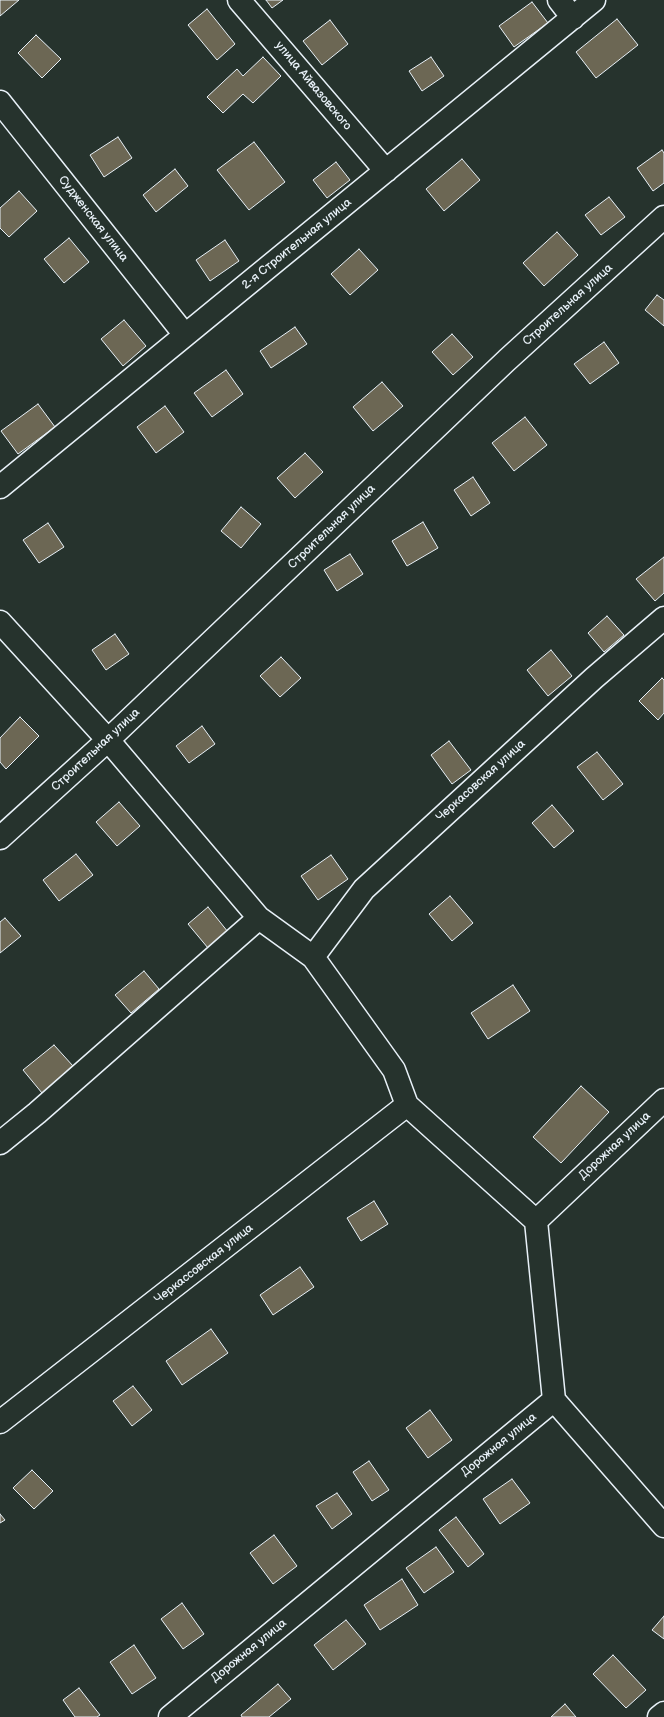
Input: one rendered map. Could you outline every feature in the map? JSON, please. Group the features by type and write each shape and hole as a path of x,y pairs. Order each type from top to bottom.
{"street":[{"name":"улица Айвазовского","path":"240,0 386,171"},
{"path":"559,0 572,18"},
{"name":"2-я Строительная улица","path":"0,487 594,0"},
{"name":"Судженская улица","path":"0,102 185,335"},
{"name":"Строительная улица","path":"0,838 108,740 507,360 664,217"},
{"name":"Черкасовская улица","path":"313,957 364,889 594,678 664,618"},
{"path":"0,622 108,740 260,918 313,957 394,1070 408,1105 536,1221 554,1400 664,1526"},
{"path":"0,1143 37,1113 260,918"},
{"name":"Дорожная улица","path":"536,1221 664,1100"},
{"name":"Черкассовская улица","path":"0,1422 408,1105"},
{"name":"Дорожная улица","path":"170,1717 554,1400"},
{"path":"660,1717 664,1713"}],"building":[{"path":"0,0 19,0 0,16"},
{"path":"266,0 283,0 272,8"},
{"path":"532,2 548,23 514,47 499,26"},
{"path":"207,9 235,44 217,60 188,25"},
{"path":"617,19 638,45 596,78 576,52"},
{"path":"330,20 348,44 322,65 303,41"},
{"path":"36,35 61,59 42,78 18,53"},
{"path":"263,57 281,76 253,103 243,94 223,113 207,97 237,69 243,76"},
{"path":"431,57 444,76 422,91 409,71"},
{"path":"118,137 132,158 104,177 90,155"},
{"path":"254,142 285,182 249,210 217,170"},
{"path":"662,150 664,153 664,183 653,191 637,168"},
{"path":"462,159 480,180 444,211 426,189"},
{"path":"336,162 350,180 327,198 313,180"},
{"path":"175,169 188,186 156,212 143,195"},
{"path":"19,191 37,211 9,237 0,228 0,208"},
{"path":"609,197 625,217 601,235 585,215"},
{"path":"557,232 578,255 544,286 523,263"},
{"path":"69,238 89,262 64,283 44,259"},
{"path":"225,240 239,261 210,281 196,260"},
{"path":"359,249 378,270 350,295 331,274"},
{"path":"657,295 664,300 664,326 645,310"},
{"path":"124,320 146,346 123,366 101,339"},
{"path":"295,327 307,344 271,368 260,351"},
{"path":"452,334 473,357 453,375 432,352"},
{"path":"604,342 619,363 590,384 574,364"},
{"path":"226,370 243,394 212,417 194,393"},
{"path":"382,382 403,406 373,431 353,407"},
{"path":"38,404 55,427 18,454 1,431"},
{"path":"165,406 184,432 156,453 137,427"},
{"path":"525,417 547,445 514,471 492,443"},
{"path":"305,453 323,472 295,498 277,478"},
{"path":"473,477 490,503 471,516 454,490"},
{"path":"241,507 261,524 241,548 221,531"},
{"path":"423,522 438,548 407,566 392,541"},
{"path":"48,523 64,547 39,563 23,540"},
{"path":"350,554 363,574 337,591 324,570"},
{"path":"664,557 664,593 655,601 636,579"},
{"path":"607,616 624,635 604,652 588,633"},
{"path":"115,634 129,654 106,670 92,650"},
{"path":"551,650 572,676 548,696 527,670"},
{"path":"281,657 301,678 280,697 260,676"},
{"path":"662,678 664,680 664,713 658,720 639,701"},
{"path":"20,717 39,736 6,769 0,762 0,738"},
{"path":"202,726 215,744 189,763 176,746"},
{"path":"449,741 471,770 452,784 431,755"},
{"path":"597,752 623,784 603,800 577,767"},
{"path":"119,802 140,826 117,846 96,822"},
{"path":"552,805 574,831 554,848 532,823"},
{"path":"76,854 93,875 59,901 43,880"},
{"path":"331,855 348,879 318,900 301,876"},
{"path":"450,896 473,923 452,941 429,914"},
{"path":"208,907 228,932 208,948 188,924"},
{"path":"5,918 21,936 0,953 0,922"},
{"path":"144,971 159,989 131,1013 115,995"},
{"path":"513,985 530,1011 488,1039 471,1013"},
{"path":"54,1045 73,1066 42,1093 23,1070"},
{"path":"581,1086 609,1112 561,1163 533,1137"},
{"path":"374,1201 388,1224 361,1241 347,1218"},
{"path":"300,1267 314,1287 273,1315 260,1295"},
{"path":"211,1329 228,1353 182,1385 166,1361"},
{"path":"133,1386 152,1410 132,1426 113,1401"},
{"path":"430,1410 452,1440 428,1458 406,1428"},
{"path":"369,1461 389,1490 372,1501 353,1472"},
{"path":"32,1470 53,1491 34,1509 13,1488"},
{"path":"512,1479 530,1503 500,1524 483,1499"},
{"path":"337,1493 352,1514 332,1529 316,1506"},
{"path":"0,1514 5,1520 0,1523"},
{"path":"456,1517 484,1554 468,1567 439,1530"},
{"path":"274,1535 297,1566 273,1584 250,1553"},
{"path":"436,1547 454,1572 424,1593 406,1568"},
{"path":"402,1579 418,1605 380,1630 364,1605"},
{"path":"182,1603 204,1634 183,1649 161,1619"},
{"path":"664,1616 664,1639 652,1630"},
{"path":"346,1620 366,1644 333,1670 314,1645"},
{"path":"134,1645 156,1678 132,1694 110,1662"},
{"path":"613,1655 646,1690 626,1708 593,1674"},
{"path":"278,1684 291,1699 269,1717 242,1717 241,1715"},
{"path":"79,1688 100,1715 97,1717 75,1717 63,1700"},
{"path":"565,1704 576,1717 551,1717"}]}
